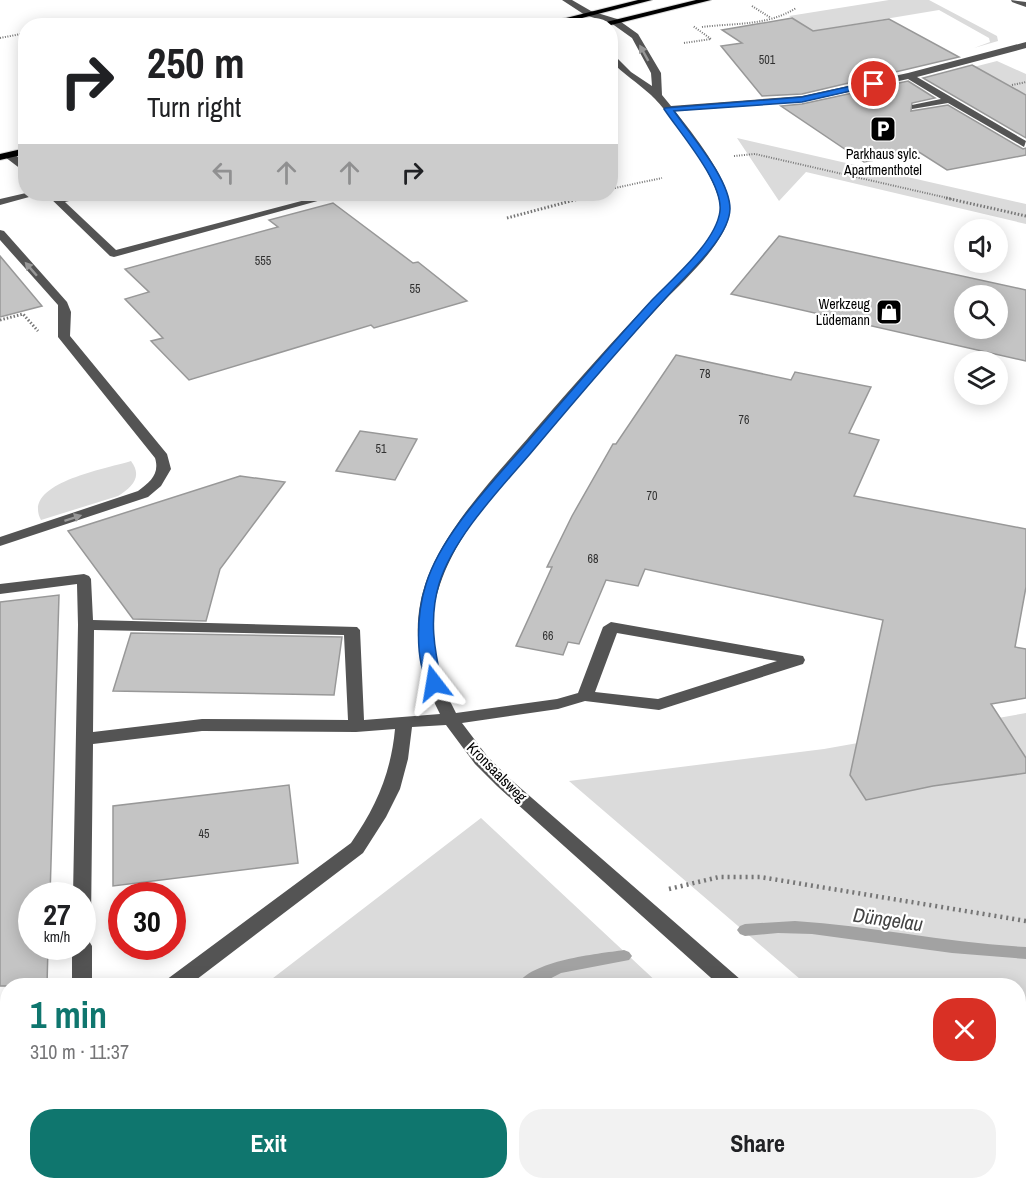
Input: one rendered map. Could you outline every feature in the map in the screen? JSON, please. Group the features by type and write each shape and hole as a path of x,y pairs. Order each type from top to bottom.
{"main road":[{"path":"571,18 648,0"},
{"path":"618,20 706,0"}],"street":[{"path":"566,0 588,14 603,18"},
{"path":"1016,0 1026,5"},
{"path":"587,18 588,14"},
{"path":"618,24 638,41 656,73 657,96"},
{"path":"668,109 802,99 909,76 1026,45"},
{"name":"Kronsaalsweg","path":"618,63 627,74 657,96 702,158 722,192 725,208 722,222 708,245 540,432 476,509 444,559 433,584 425,627 430,670 438,695 451,719 480,759 631,897 725,978"},
{"path":"909,76 1024,144"},
{"path":"915,107 950,100"},
{"path":"4,156 18,165"},
{"path":"0,202 18,198"},
{"path":"59,201 114,254 312,201"},
{"path":"0,233 63,304 66,309 62,331 64,337 162,457 164,471 160,479 143,494 0,542"},
{"path":"0,589 84,579 86,624 82,882"},
{"path":"86,624 352,630 356,726"},
{"path":"83,739 202,725 356,726 451,719 558,705 585,696 659,705 797,660 611,627 585,696"},
{"path":"184,978 357,848 376,821 394,786 402,756 404,722"},
{"path":"82,960 82,978"}],"path":[{"path":"752,6 771,18"},
{"path":"695,28 787,15 796,8"},
{"path":"684,43 711,39 690,24"},
{"path":"0,38 18,35"},
{"path":"1012,85 1026,82"},
{"path":"702,158 755,154 1026,216"},
{"path":"618,187 662,178"},
{"path":"507,218 570,201"},
{"path":"0,320 23,314 31,324"},
{"path":"631,897 719,877 760,877 1026,921"}],"shaded area":[{"path":"889,0 929,0 997,36 998,41 974,48 990,42 989,38 939,10 813,31 789,16"},
{"path":"997,61 1026,74 1026,95 979,69 958,71"},
{"path":"737,138 1026,204 1026,224 806,172 779,201"},
{"path":"131,461 136,477 128,489 118,496 41,520 38,507 43,496 54,487 86,473"},
{"path":"1026,713 1026,978 799,978 569,781 824,749"},
{"path":"481,818 652,978 273,978"}],"building":[{"path":"792,18 813,31 889,19 959,57 802,94 762,96 721,46 742,43 722,30"},
{"path":"972,65 1026,95 1026,138 923,78"},
{"name":"Parkhaus sylc. Apartmenthotel","path":"908,81 935,98 912,103 911,111 948,105 1023,149 1026,148 1026,155 947,170 919,152 864,162 781,106 802,104"},
{"path":"333,203 413,263 418,262 467,301 374,328 371,325 189,380 151,341 163,338 125,299 149,292 125,269 278,227 269,220"},
{"name":"Werkzeug Lüdemann","path":"779,236 1003,285 954,285 954,339 1008,339 1008,286 1026,290 1026,361 1008,357 1008,351 982,351 731,294"},
{"path":"0,256 42,306 0,317"},
{"path":"676,355 791,380 795,372 871,387 849,433 879,440 854,496 1026,529 1026,587 1015,647 1026,649 1026,698 991,704 1026,758 1026,773 933,786 866,800 850,775 883,620 645,569 638,586 606,580 579,644 568,642 563,655 516,646 552,567 547,567 572,516 613,444 616,444"},
{"path":"360,431 417,439 395,480 336,471"},
{"path":"240,476 285,482 220,569 206,621 133,619 68,531"},
{"path":"59,595 50,882 18,882 18,960 48,960 47,978 0,978 0,602"},
{"path":"131,633 342,637 334,695 113,691"},
{"path":"289,785 298,863 145,882 113,882 113,806"}],"waterway":[{"name":"Düngelau","path":"745,930 778,927 812,928 952,947 1026,953"},
{"name":"Düngelau","path":"535,978 559,968 624,956"}],"place":[{"name":"Parkhaus sylc. Apartmenthotel","path":"883,129"},
{"name":"Werkzeug Lüdemann","path":"889,312"}],"route":[{"path":"434,683 426,648 425,627 427,606 433,584 444,559 476,509 610,352 708,245 722,222 725,208 722,192 711,171 668,109 802,99 874,84"}]}
